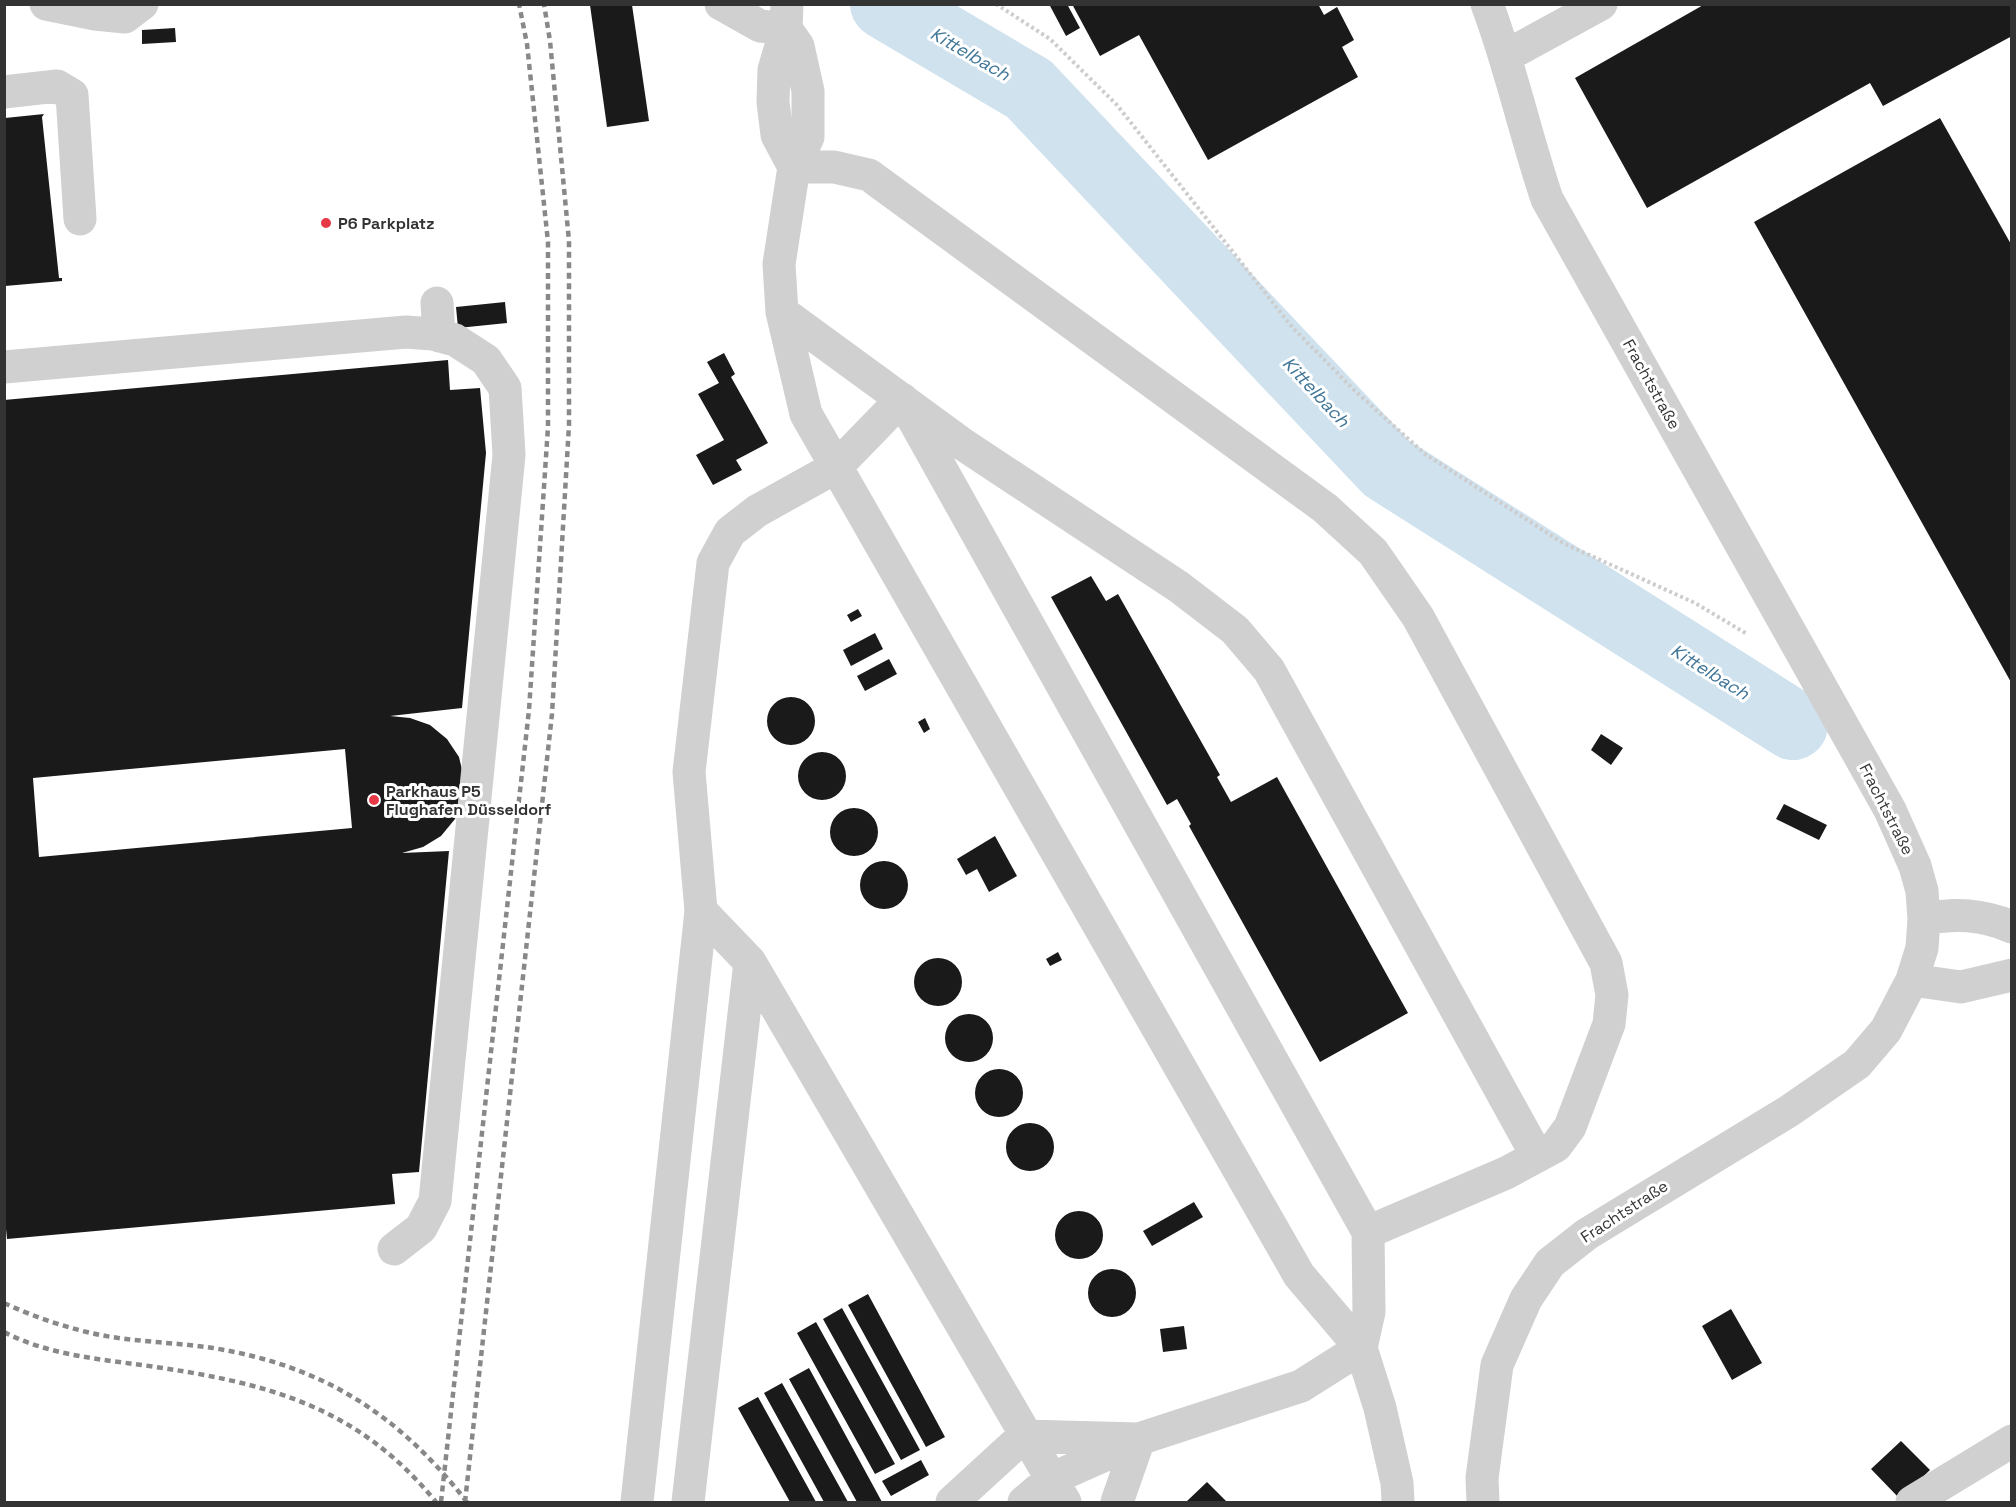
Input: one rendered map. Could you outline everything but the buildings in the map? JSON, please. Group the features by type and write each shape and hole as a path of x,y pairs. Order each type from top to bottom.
{"street":[{"path":"721,4 760,26 787,17 798,46 808,91 808,136 794,167 779,264 782,312 806,414 1299,1275 1361,1348 1380,1408 1398,1484 1398,1503"},
{"name":"Frachtstraße","path":"1483,1503 1482,1478 1497,1365 1526,1299 1550,1263 1587,1234 1789,1111 1857,1064 1886,1030 1912,980 1922,948 1924,919 1922,891 1915,866 1890,810 1547,199 1530,148 1506,56 1486,4"},
{"path":"1506,56 1601,4"},
{"path":"55,5 116,9"},
{"path":"4,92 57,86 72,95 80,219"},
{"path":"794,167 834,167 869,175 1325,508 1373,552 1418,617 1606,963 1612,995 1609,1024 1570,1127 1556,1146 1506,1173 1368,1232"},
{"path":"437,303 440,336"},
{"path":"782,312 974,451 1179,587 1235,630 1269,670 1537,1156"},
{"path":"4,367 406,332 440,336 461,342 486,360 505,388 509,455 435,1201 421,1228 394,1249"},
{"path":"637,1503 702,911 689,772 713,563 730,532 757,511 836,468 902,399"},
{"path":"902,399 1368,1232 1369,1312 1361,1348 1301,1386 1139,1439 1058,1491 1024,1503"},
{"path":"702,911 750,962 1058,1491"},
{"path":"1924,919 1950,914 1972,916 1992,919 2012,927"},
{"path":"688,1503 750,962"},
{"path":"1912,980 1961,987 2012,975"},
{"path":"952,1503 1024,1436 1139,1439"},
{"path":"1117,1503 1139,1439"},
{"path":"1912,1503 2012,1442"}],"path":[{"path":"996,4 1050,39 1117,105 1292,327 1355,391 1425,454 1563,543 1695,603 1751,637"}],"waterway":[{"name":"Kittelbach","path":"885,4 1029,89 1387,468 1793,725"}],"railway":[{"path":"441,1502 529,710 548,427 548,242 527,44 519,4"},
{"path":"465,1502 552,714 569,425 569,241 550,41 544,4"},
{"path":"4,1303 47,1320 91,1333 213,1348 253,1356 290,1367 356,1399 386,1420 441,1471 467,1502"},
{"path":"4,1332 54,1351 227,1380 304,1403 339,1420 373,1441 405,1468 436,1502"}],"place":[{"name":"P6 Parkplatz","path":"326,223"},
{"name":"Parkhaus P5 Flughafen Düsseldorf","path":"374,800"}]}
